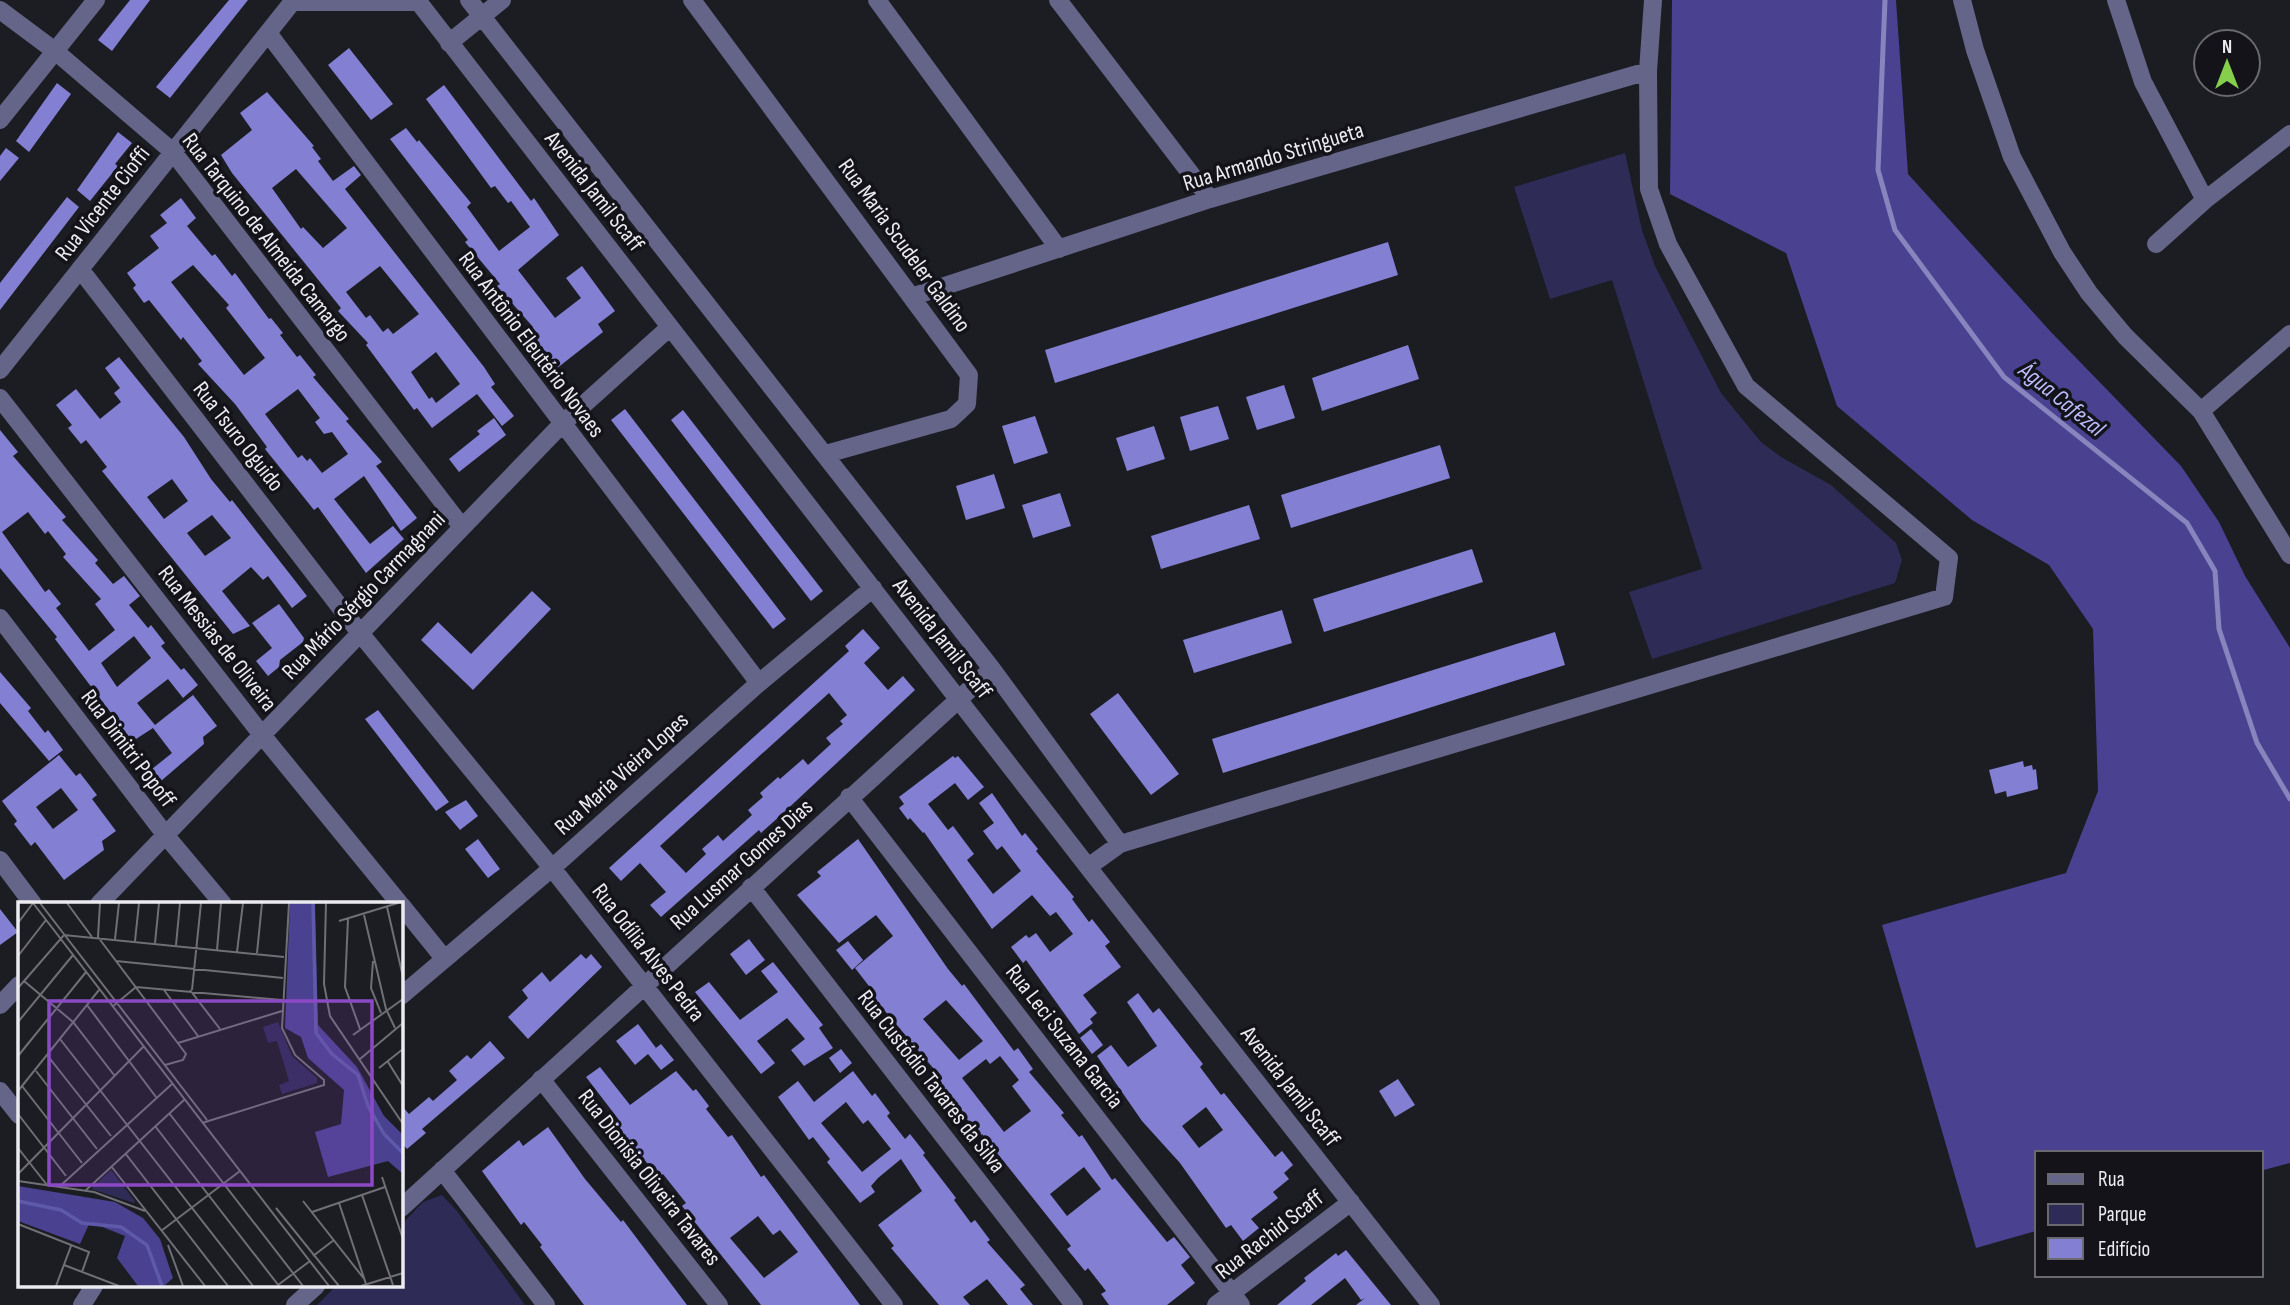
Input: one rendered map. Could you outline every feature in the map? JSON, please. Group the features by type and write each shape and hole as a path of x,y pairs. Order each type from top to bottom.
{"street":[{"path":"0,120 96,0"},
{"name":"Avenida Jamil Scaff","path":"469,0 992,669 1120,844"},
{"path":"449,43 502,0"},
{"name":"Rua Maria Scudeler Galdino","path":"692,0 914,296 969,375 967,404 951,419 826,454"},
{"path":"877,0 1059,249"},
{"path":"1058,0 1210,199"},
{"path":"1088,867 1120,844 1944,597 1948,558 1746,386 1668,244 1649,189 1648,71 1653,0"},
{"path":"1962,0 1998,119 2038,211 2090,293 2125,336 2201,411 2290,555"},
{"path":"2116,0 2143,82 2205,200"},
{"path":"293,1 418,1"},
{"name":"Rua Vicente Cioffi","path":"0,370 293,1"},
{"name":"Avenida Jamil Scaff","path":"418,1 1088,867 1432,1305"},
{"name":"Rua Tarquino de Almeida Camargo","path":"0,10 55,51 173,152 462,527"},
{"name":"Rua Antônio Eleutério Novaes","path":"268,33 759,683"},
{"name":"Rua Armando Stringueta","path":"914,296 1210,199 1648,71"},
{"path":"2156,244 2205,200 2290,134"},
{"name":"Rua Tsuro Oguido","path":"80,269 360,633"},
{"name":"Rua Mário Sérgio Carmagnani","path":"101,902 167,837 262,734 562,424 670,327"},
{"path":"2201,411 2290,334"},
{"name":"Rua Messias de Oliveira","path":"0,398 262,734 398,902"},
{"name":"Rua Maria Vieira Lopes","path":"402,995 443,957 552,868 759,683 873,587"},
{"name":"Rua Dimitri Popoff","path":"0,618 167,837 221,902"},
{"name":"Rua Odília Alves Pedra","path":"360,633 552,868 894,1305"},
{"name":"Rua Lusmar Gomes Dias","path":"402,1207 958,697 992,669"},
{"name":"Rua Leci Suzana Garcia","path":"849,797 1237,1299"},
{"path":"0,860 32,902"},
{"name":"Rua Custódio Tavares da Silva","path":"751,887 1074,1305"},
{"name":"Rua Messias de Oliveira","path":"402,907 443,957"},
{"path":"0,1005 18,986"},
{"name":"Rua Dionísia Oliveira Tavares","path":"541,1079 719,1305"},
{"path":"0,1091 18,1114"},
{"path":"442,1170 546,1305"},
{"name":"Rua Rachid Scaff","path":"1216,1305 1237,1299 1351,1202"},
{"path":"82,1305 93,1288"},
{"path":"295,1305 314,1288"}],"green space":[{"path":"1625,153 1642,230 1655,266 1721,393 1761,442 1781,457 1831,485 1896,543 1902,560 1895,583 1652,659 1629,592 1702,569 1612,280 1550,299 1514,187"},
{"path":"442,1195 457,1211 525,1305 317,1305 334,1288 402,1288 402,1224 423,1202"}],"shaded area":[{"path":"1672,0 1896,0 1908,174 2050,331 2181,466 2219,522 2245,576 2290,648 2290,1163 2262,1170 2262,1151 2035,1151 2035,1231 1976,1248 1882,925 2066,873 2098,791 2093,629 2049,565 1972,520 1837,406 1786,253 1670,194"}],"building":[{"path":"130,0 150,0 112,51 98,40"},
{"path":"229,0 248,0 170,98 156,87"},
{"path":"349,48 393,104 371,120 328,65"},
{"path":"57,83 71,94 29,152 16,141"},
{"path":"444,85 531,201 534,198 559,235 518,270 555,318 581,298 566,278 582,266 615,311 598,324 603,332 556,369 527,332 533,327 497,286 500,284 465,242 468,240 390,139 406,128 417,142 419,140 471,203 467,207 499,251 530,227 511,201 508,203 495,186 491,188 426,99"},
{"path":"267,92 314,146 312,147 321,159 318,161 333,181 354,166 361,175 345,189 484,367 495,384 491,387 514,416 502,426 477,394 432,428 417,408 414,410 366,345 368,343 338,311 341,308 232,173 221,155 252,130 240,113","holes":["296,169 347,228 323,248 303,227 301,229 272,188","380,266 419,314 393,334 388,328 383,332 370,315 366,318 346,292","436,352 460,384 436,403 432,397 429,399 411,372"]},
{"path":"118,132 132,143 115,164 118,166 90,201 77,190"},
{"path":"6,148 19,158 0,181 0,156"},
{"path":"67,197 79,207 0,310 0,283"},
{"path":"181,198 196,218 187,226 232,276 235,273 269,319 271,318 283,333 280,335 297,357 300,355 316,375 313,377 349,419 346,421 382,462 376,466 417,518 401,531 364,476 334,499 370,544 393,526 404,539 366,573 318,507 314,510 265,449 267,447 235,404 198,364 202,361 183,337 181,340 149,300 144,303 133,288 136,285 127,273 159,248 150,236 167,223 160,215","holes":["193,265 229,305 226,308 265,358 244,375 171,282","298,389 320,418 315,422 324,434 332,432 348,454 322,473 310,458 307,461 302,455 298,458 265,414"]},
{"path":"1388,242 1398,275 1055,383 1045,350"},
{"path":"1408,345 1419,379 1322,411 1312,378"},
{"path":"119,357 184,437 211,479 230,502 232,500 307,596 292,608 268,576 263,580 251,567 222,591 250,626 233,634 102,471 107,467 86,440 81,444 68,428 72,425 56,405 76,389 100,419 121,402 114,393 120,388 105,368","holes":["172,479 188,501 164,519 147,497","212,515 231,538 205,556 187,533"]},
{"path":"1284,385 1295,418 1257,430 1246,397"},
{"path":"1218,406 1229,439 1190,451 1180,417"},
{"path":"625,409 786,619 773,629 611,420"},
{"path":"683,410 823,591 811,601 671,420"},
{"path":"1035,416 1048,453 1014,464 1002,426"},
{"path":"494,418 506,435 459,472 449,459 480,434 477,431"},
{"path":"1154,426 1165,459 1127,471 1116,438"},
{"path":"0,430 18,452 13,456 66,517 62,520 98,560 95,563 113,584 124,576 140,596 129,605 148,628 151,625 165,643 161,646 198,685 183,698 168,679 137,703 155,725 193,695 217,726 203,737 204,744 161,781 152,769 172,753 153,728 136,739 134,736 130,738 55,639 57,637 0,568","holes":["28,512 45,534 48,531 66,554 63,557 101,599 95,604 115,630 89,651 56,608 61,604 49,589 45,592 2,532","134,636 151,658 117,687 101,663"]},
{"path":"1440,445 1450,478 1291,528 1281,495"},
{"path":"994,474 1005,508 966,520 956,486"},
{"path":"1060,493 1071,526 1033,538 1022,505"},
{"path":"1249,505 1260,539 1161,569 1151,536"},
{"path":"1472,549 1483,582 1324,632 1313,599"},
{"path":"532,591 551,609 473,690 421,640 438,622 471,654"},
{"path":"279,604 304,638 303,642 280,660 279,667 268,676 256,661 272,648 252,623"},
{"path":"1282,610 1292,643 1194,673 1183,640"},
{"path":"863,629 880,648 864,663 888,690 903,676 915,690 761,833 759,830 661,917 650,905 666,892 640,863 621,881 609,868 849,651 845,646","holes":["829,693 847,715 840,721 843,724 826,738 831,744 808,765 803,759 760,793 763,797 748,810 752,815 723,841 718,835 702,849 706,854 686,873 660,846"]},
{"path":"1555,632 1565,665 1223,773 1212,739"},
{"path":"0,672 31,708 28,711 45,733 48,730 63,750 49,761 0,703"},
{"path":"1118,693 1179,774 1151,795 1090,714"},
{"path":"378,710 449,802 436,811 365,719"},
{"path":"59,755 76,776 80,773 97,795 92,799 116,831 102,841 104,850 64,880 35,842 31,846 14,824 17,821 2,801","holes":["61,788 78,810 53,829 36,807"]},
{"path":"953,756 958,756 984,787 968,800 955,783 928,804 948,830 953,826 974,854 967,860 993,894 1021,871 1002,846 997,850 983,831 994,823 979,803 992,793 1022,836 1025,833 1038,849 1036,851 1074,897 1072,899 1089,922 1092,919 1110,942 1105,946 1121,967 1083,995 1097,1013 1090,1019 1093,1023 1079,1034 1026,960 1023,963 1011,947 1026,935 1029,938 1036,933 1050,952 1073,934 1056,912 1050,916 1032,895 992,929 924,832 910,818 908,820 899,808 904,804 899,797"},
{"path":"2023,761 2024,767 2032,765 2033,770 2036,769 2038,789 2007,797 2006,791 1995,794 1989,770"},
{"path":"466,800 478,816 460,830 445,812"},
{"path":"478,839 500,869 488,878 465,849"},
{"path":"858,839 948,969 962,986 964,984 1014,1051 1018,1048 1033,1069 1029,1072 1064,1113 1061,1115 1079,1137 1082,1135 1112,1180 1115,1178 1167,1242 1174,1237 1190,1257 1181,1265 1195,1283 1167,1305 1109,1305 1101,1294 1106,1291 1088,1268 1085,1271 1067,1249 1071,1246 982,1134 980,1136 962,1113 936,1077 939,1075 869,992 872,990 855,968 893,936 876,915 839,943 797,895 821,876 817,872","holes":["946,1000 983,1041 959,1060 923,1019","1000,1056 1019,1080 1025,1075 1012,1086 1031,1111 1004,1132 962,1078 986,1059 990,1064","1084,1167 1101,1189 1067,1216 1050,1194"]},
{"path":"0,909 18,932 0,945"},
{"path":"749,939 765,960 746,975 730,954"},
{"path":"848,941 863,960 852,970 836,950"},
{"path":"581,954 586,959 591,954 602,967 528,1039 508,1017 528,998 522,990 542,972 550,982"},
{"path":"773,962 823,1025 819,1028 833,1048 804,1066 791,1050 805,1039 787,1018 757,1041 775,1063 761,1074 695,992 709,982 740,1020 778,992 761,971"},
{"path":"1138,993 1153,1013 1159,1008 1203,1064 1200,1067 1221,1095 1224,1093 1275,1157 1282,1151 1293,1165 1284,1173 1289,1179 1273,1192 1278,1198 1251,1219 1259,1228 1243,1241 1231,1225 1226,1228 1180,1163 1142,1121 1097,1056 1111,1045 1128,1067 1157,1046 1127,1002","holes":["1206,1107 1223,1130 1199,1148 1182,1126"]},
{"path":"638,1024 656,1048 661,1044 674,1060 661,1070 648,1054 635,1065 616,1041"},
{"path":"1091,1029 1103,1045 1092,1054 1080,1038"},
{"path":"490,1041 505,1058 422,1129 426,1133 407,1149 402,1143 402,1106 409,1114 429,1097 433,1101 457,1080 449,1071 467,1055 471,1059"},
{"path":"841,1049 852,1063 840,1073 829,1058"},
{"path":"600,1067 630,1105 676,1071 693,1091 696,1089 709,1106 706,1109 728,1137 732,1135 761,1177 764,1175 860,1305 761,1305 682,1206 686,1203 663,1174 659,1178 615,1123 619,1120 586,1077","holes":["758,1216 773,1235 780,1230 798,1252 764,1278 730,1238"]},
{"path":"853,1071 872,1096 875,1093 890,1113 887,1116 905,1139 910,1134 925,1153 923,1155 956,1198 954,1200 971,1223 975,1220 990,1240 987,1242 1025,1285 1020,1289 1033,1305 1008,1305 987,1279 963,1297 970,1305 939,1305 891,1248 894,1246 878,1225 922,1191 901,1159 878,1178 871,1186 875,1192 860,1203 827,1162 830,1159 813,1137 809,1140 778,1097 798,1081 814,1102","holes":["846,1102 863,1124 868,1120 891,1149 862,1172 821,1123"]},
{"path":"1398,1079 1415,1105 1395,1117 1379,1091"},
{"path":"548,1127 585,1179 621,1222 623,1220 687,1305 584,1305 524,1222 521,1225 482,1171 519,1140 523,1146"},
{"path":"1346,1250 1391,1305 1356,1305 1365,1298 1361,1300 1345,1278 1311,1305 1277,1305 1306,1281 1304,1278 1336,1253 1338,1256"}],"waterway":[{"name":"Água Cafezal","path":"1885,0 1878,170 1895,230 2004,377 2187,523 2215,571 2219,629 2257,743 2290,799"}]}
